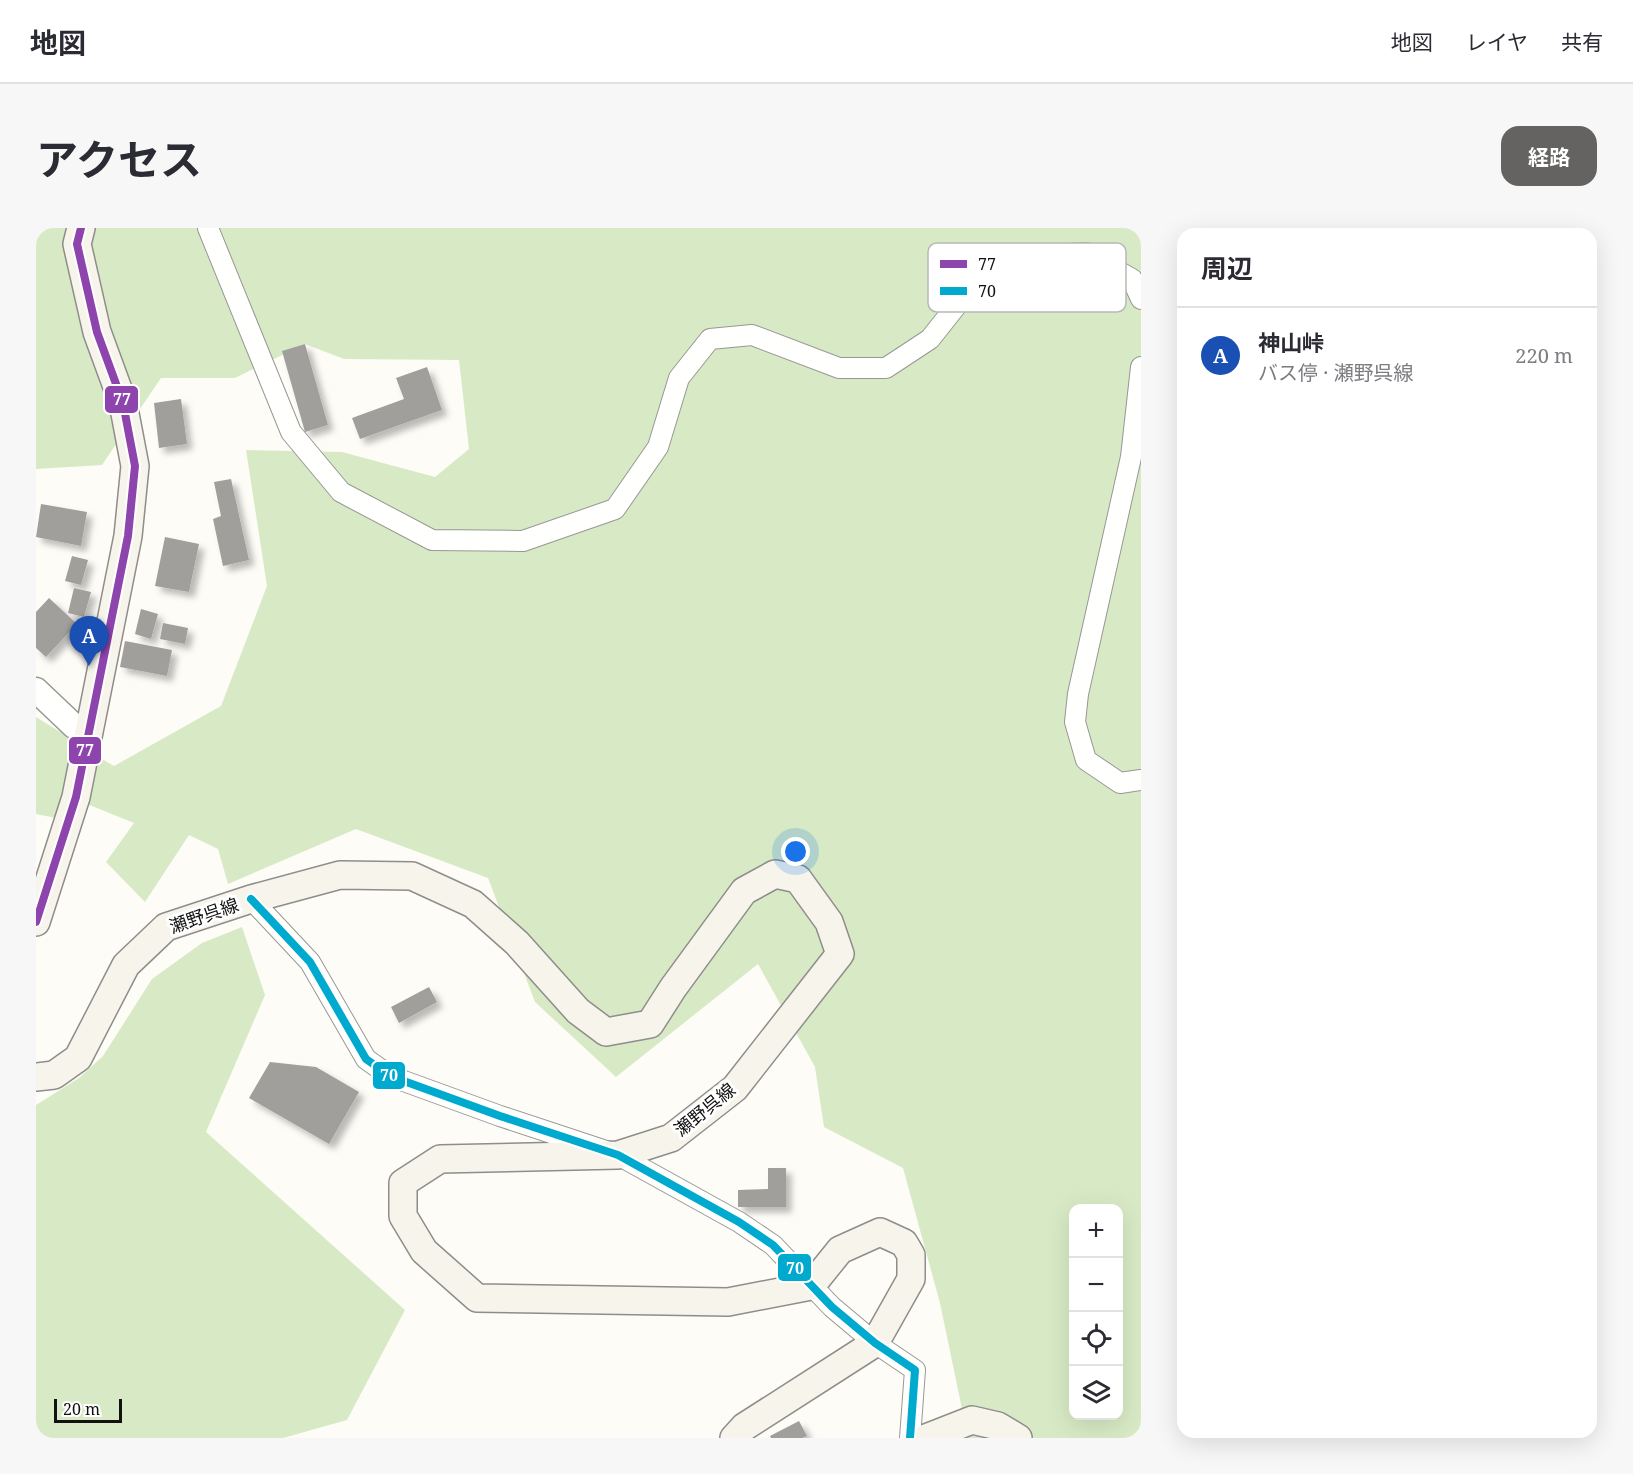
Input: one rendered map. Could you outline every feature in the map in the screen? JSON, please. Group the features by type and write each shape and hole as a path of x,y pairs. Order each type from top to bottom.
{"main road":[{"path":"36,922 76,797 128,536 135,466 123,404 97,332 77,244 81,228"},
{"name":"瀬野呉線","path":"36,1077 54,1075 78,1058 126,965 166,927 251,899 340,875 412,876 473,904 517,943 578,1011 606,1032 650,1024 673,988 744,891 775,874 798,879 829,922 840,954 735,1088 671,1138 618,1155 440,1159 403,1183 403,1216 424,1251 477,1298 728,1302 811,1286"},
{"path":"734,1438 744,1427 875,1343 911,1279 911,1255 904,1244 880,1232 840,1250 811,1286"},
{"path":"926,1438 972,1420 998,1426 1018,1438"}],"street":[{"path":"208,228 291,432 340,492 432,540 523,541 615,509 658,447 679,378 710,339 752,335 839,368 886,368 930,339 951,312"},
{"path":"1126,276 1132,279 1141,299"},
{"path":"1141,367 1131,457 1078,694 1075,722 1086,760 1120,783 1141,780"},
{"path":"36,690 75,726 90,732"},
{"path":"251,899 310,962 366,1059 390,1076 618,1155 748,1228 772,1245 832,1307 875,1343 915,1370 910,1438"}],"green space":[{"path":"36,228 1141,228 1141,1438 968,1438 940,1303 903,1168 824,1127 815,1067 758,964 616,1077 535,1002 488,878 356,829 228,884 218,849 189,835 145,902 106,862 134,823 87,804 97,756 114,766 221,706 267,586 246,450 342,452 435,477 469,449 459,360 344,359 305,344 235,378 161,378 102,465 36,469"},
{"path":"36,717 75,741 56,818 36,814"},
{"path":"242,927 265,995 206,1132 405,1310 347,1420 283,1438 36,1438 36,1105 79,1078 103,1056 152,979 202,943"}],"building":[{"path":"305,344 328,425 305,432 282,351"},
{"path":"427,367 442,410 360,439 352,418 404,399 396,378"},
{"path":"181,399 187,444 159,448 154,403"},
{"path":"231,479 249,560 223,566 213,519 221,516 214,482"},
{"path":"41,504 87,512 81,546 36,537"},
{"path":"165,537 199,544 189,592 155,586"},
{"path":"72,556 88,560 81,585 65,581"},
{"path":"74,588 91,592 84,617 68,613"},
{"path":"49,598 77,624 46,657 36,648 36,612"},
{"path":"141,609 158,614 151,639 135,634"},
{"path":"163,623 188,628 185,644 160,639"},
{"path":"125,641 172,650 167,676 120,667"},
{"path":"429,987 437,1002 399,1023 391,1007"},
{"path":"270,1062 316,1067 359,1092 329,1144 249,1098"},
{"path":"768,1168 786,1168 786,1207 738,1207 738,1190 768,1189"},
{"path":"799,1421 807,1436 771,1438 770,1436"}],"transit line":[{"name":"77","path":"36,922 76,797 128,536 135,466 123,403 97,332 77,244 81,228"},
{"name":"70","path":"251,899 310,962 366,1059 390,1076 618,1155 739,1222 773,1245 832,1307 875,1343 915,1370 910,1438"}],"place":[{"name":"神山峠","path":"89,666"}]}
